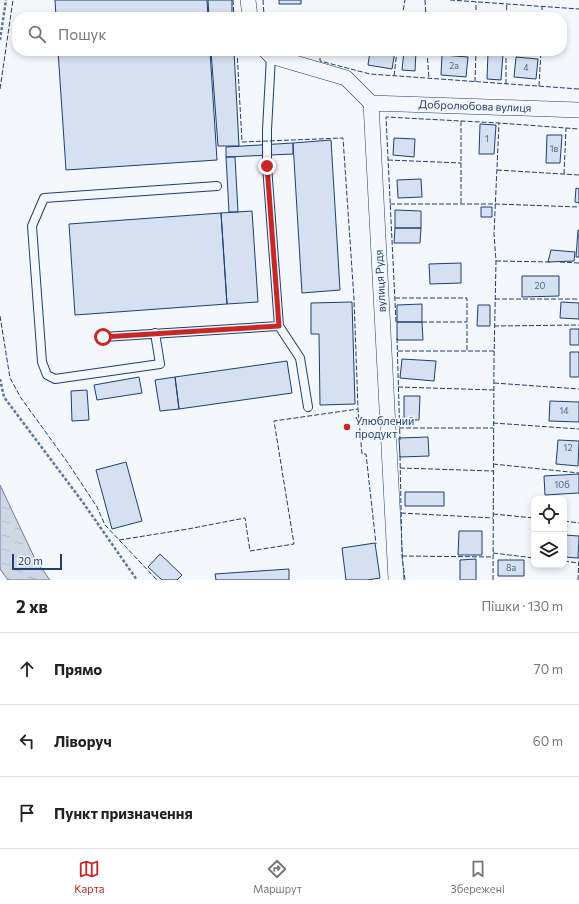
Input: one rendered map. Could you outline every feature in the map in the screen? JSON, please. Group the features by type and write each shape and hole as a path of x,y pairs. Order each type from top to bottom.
{"street":[{"path":"248,0 249,12"},
{"path":"277,56 346,78 371,103"},
{"name":"Добролюбова вулиця","path":"371,103 579,110"},
{"name":"вулиця Рудя","path":"371,103 396,580"}],"lane":[{"path":"268,56 267,166 279,326 300,358 308,407"},
{"path":"156,333 160,364 56,379 47,375 42,362 32,226 44,198 217,186"},
{"path":"103,337 279,326"}],"path":[{"path":"0,40 6,0"},
{"path":"0,379 4,397 82,501 137,580"}],"water":[{"path":"0,485 35,559 50,580 8,580 0,569"}],"building":[{"path":"55,0 207,0 208,12 56,12"},
{"path":"208,0 232,0 232,12 209,12"},
{"path":"279,0 301,0 301,4 279,4"},
{"path":"58,56 210,56 217,160 66,170"},
{"path":"211,56 234,56 239,146 218,146"},
{"path":"369,56 394,56 392,69 368,65"},
{"path":"403,56 416,56 415,71 402,70"},
{"path":"442,56 468,57 466,77 441,75"},
{"path":"488,56 503,56 501,80 487,79"},
{"path":"516,57 538,59 536,79 514,77"},
{"path":"480,124 496,125 494,154 479,154"},
{"path":"547,135 562,135 560,163 546,163"},
{"path":"394,138 415,139 414,157 393,155"},
{"path":"331,140 340,290 302,293 293,143"},
{"path":"293,143 293,154 226,157 226,147"},
{"path":"226,157 235,157 238,212 229,212"},
{"path":"421,179 422,197 398,198 397,180"},
{"path":"576,188 579,189 579,203 575,202"},
{"path":"481,207 492,207 492,217 481,217"},
{"path":"395,210 421,211 421,228 395,228"},
{"path":"252,211 258,302 227,304 221,213"},
{"path":"221,213 227,304 75,315 69,224"},
{"path":"395,228 421,228 420,243 394,243"},
{"path":"578,230 579,257 576,257"},
{"path":"551,250 575,252 574,261 548,262"},
{"path":"461,263 461,283 430,284 429,264"},
{"path":"522,276 559,276 559,296 522,297"},
{"path":"352,302 355,404 320,405 319,334 311,334 311,303"},
{"path":"561,302 579,303 579,319 560,318"},
{"path":"422,304 422,322 397,322 397,305"},
{"path":"478,305 490,305 490,326 477,326"},
{"path":"397,322 422,322 423,340 397,340"},
{"path":"570,329 579,329 579,345 570,345"},
{"path":"570,352 579,352 579,377 570,377"},
{"path":"402,359 436,361 434,381 400,378"},
{"path":"287,361 292,393 179,409 175,377"},
{"path":"139,377 142,393 97,400 94,385"},
{"path":"175,377 179,409 160,411 155,380"},
{"path":"87,390 89,420 72,421 71,391"},
{"path":"404,396 420,396 419,420 404,420"},
{"path":"550,401 579,402 579,422 549,421"},
{"path":"428,437 429,456 400,457 399,438"},
{"path":"558,440 579,441 578,466 556,464"},
{"path":"126,462 142,521 112,529 96,470"},
{"path":"579,474 579,493 545,495 544,476"},
{"path":"405,492 444,492 444,506 405,506"},
{"path":"459,531 482,531 482,555 458,555"},
{"path":"567,535 579,536 578,558 567,557"},
{"path":"375,543 380,578 367,580 346,580 342,548"},
{"path":"160,554 182,575 177,580 162,580 148,567"},
{"path":"476,559 476,580 460,580 460,560"},
{"path":"498,560 524,560 524,576 498,576"},
{"path":"289,569 289,580 216,580 215,574"}],"fence":[{"path":"0,89 13,0"},
{"path":"233,0 234,12"},
{"path":"263,0 264,12"},
{"path":"403,12 405,0"},
{"path":"425,0 426,12"},
{"path":"450,0 579,9"},
{"path":"476,2 476,12"},
{"path":"506,12 507,4"},
{"path":"542,6 542,12"},
{"path":"237,56 242,142 343,138 354,299 358,409 362,454 366,454 376,544"},
{"path":"320,56 320,61 370,74 579,89"},
{"path":"394,76 396,56"},
{"path":"427,56 429,79"},
{"path":"475,82 476,56"},
{"path":"506,56 506,84"},
{"path":"539,86 541,56"},
{"path":"396,322 386,117 579,129"},
{"path":"461,121 461,204"},
{"path":"493,580 496,261 494,234 499,123"},
{"path":"564,174 566,128"},
{"path":"388,160 461,163"},
{"path":"497,170 579,175"},
{"path":"390,204 496,204 579,207"},
{"path":"496,261 550,262"},
{"path":"560,262 579,263"},
{"path":"395,298 467,298 467,351"},
{"path":"495,299 579,299"},
{"path":"0,316 10,378 21,398 68,463 97,507 105,525 157,580"},
{"path":"422,322 467,322"},
{"path":"494,326 579,325"},
{"path":"397,338 400,440"},
{"path":"398,351 494,351"},
{"path":"494,383 579,389"},
{"path":"398,387 494,390"},
{"path":"119,540 245,518 250,551 294,544 274,421 358,409"},
{"path":"493,423 579,429"},
{"path":"399,428 493,428"},
{"path":"400,456 402,556 405,580"},
{"path":"493,464 579,473"},
{"path":"400,468 493,471"},
{"path":"401,513 493,518"},
{"path":"493,514 531,518"},
{"path":"567,521 579,523"},
{"path":"493,553 531,558"},
{"path":"402,556 493,557"},
{"path":"578,580 579,556"},
{"path":"567,561 578,563"}],"place":[{"name":"Улюблений продукт","path":"347,427"}],"route":[{"path":"103,337 279,326 267,166"}]}
